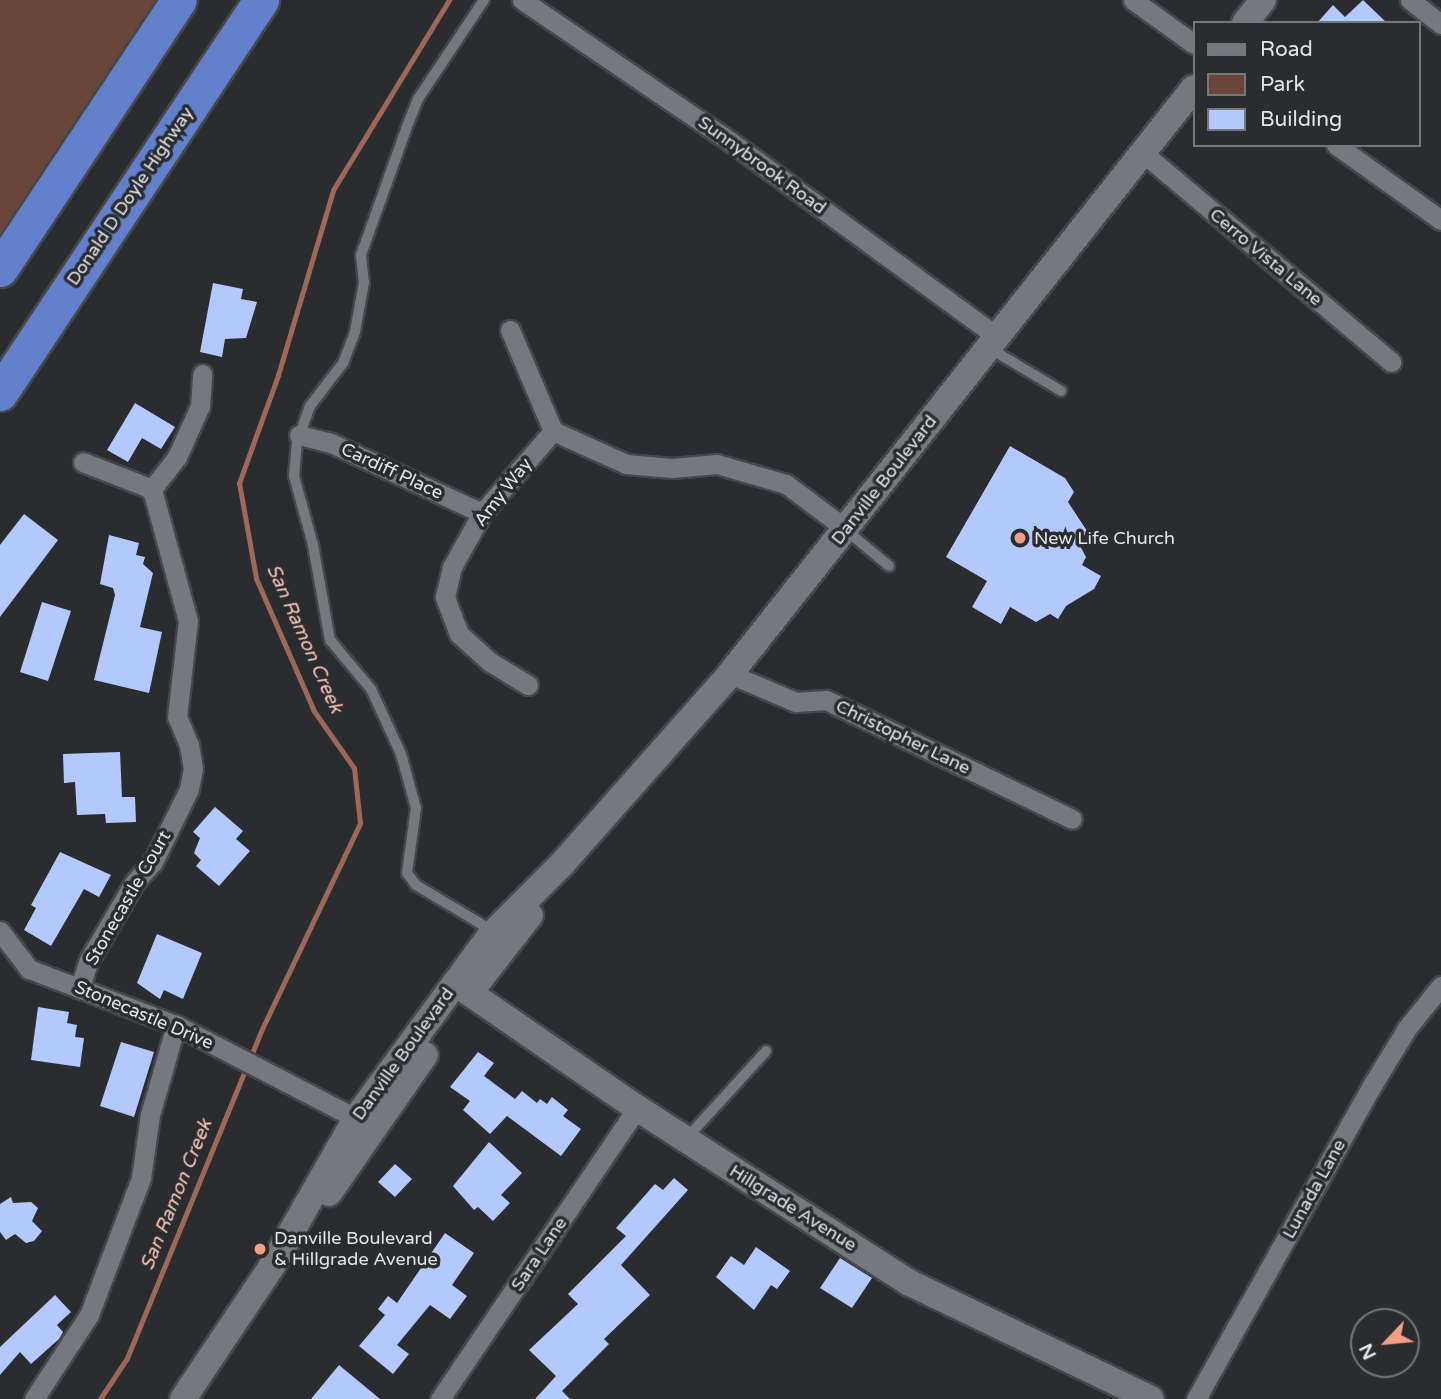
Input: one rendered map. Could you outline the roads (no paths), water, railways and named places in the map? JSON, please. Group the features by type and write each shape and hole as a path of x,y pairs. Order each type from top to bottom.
{"highway":[{"path":"0,268 179,0"},
{"path":"0,350 233,0"},
{"name":"Donald D Doyle Highway","path":"0,393 261,0"}],"main road":[{"path":"1247,21 1263,0"},
{"name":"Danville Boulevard","path":"183,1399 365,1123 462,988 563,863 730,674 1192,90"},
{"name":"Hillgrade Avenue","path":"462,988 685,1140 910,1283 1151,1399"}],"street":[{"name":"Sunnybrook Road","path":"523,0 731,142 993,342"},
{"path":"1133,0 1192,43"},
{"path":"1410,0 1441,24"},
{"path":"1339,147 1441,220"},
{"name":"Cerro Vista Lane","path":"1142,152 1391,362"},
{"path":"510,330 553,431 626,464 672,468 717,464 786,484 846,529"},
{"path":"83,462 152,489 177,457 194,419 202,374"},
{"name":"Amy Way","path":"528,685 490,662 459,634 445,597 452,567 482,513 553,431"},
{"name":"Cardiff Place","path":"299,435 331,443 482,513"},
{"name":"Stonecastle Court","path":"80,987 89,960 134,883 153,862 189,789 193,769 189,745 177,717 178,677 188,621 152,489"},
{"name":"Christopher Lane","path":"730,674 796,702 826,700 1072,818"},
{"name":"Stonecastle Drive","path":"0,931 29,969 80,987 109,1003 198,1035 365,1123"},
{"name":"Lunada Lane","path":"1196,1399 1373,1084 1407,1028 1441,986"},
{"path":"34,1399 89,1315 141,1178 149,1115 176,1025"},
{"name":"Sara Lane","path":"440,1399 637,1108"}],"lane":[{"path":"484,0 418,99 361,255 364,282 355,332 343,363 310,406 299,435 294,476 313,545 330,640 372,690 401,754 416,808 407,873 416,885 502,937"},
{"path":"993,342 1061,391"},
{"path":"846,529 889,566"},
{"path":"685,1140 766,1051"}],"waterway":[{"name":"San Ramon Creek","path":"100,1399 127,1358 261,1031 360,823 354,768 314,711 256,578 239,483 278,375 333,190 449,0"}],"place":[{"name":"New Life Church","path":"1020,538"},
{"name":"Danville Boulevard & Hillgrade Avenue","path":"260,1249"}]}
